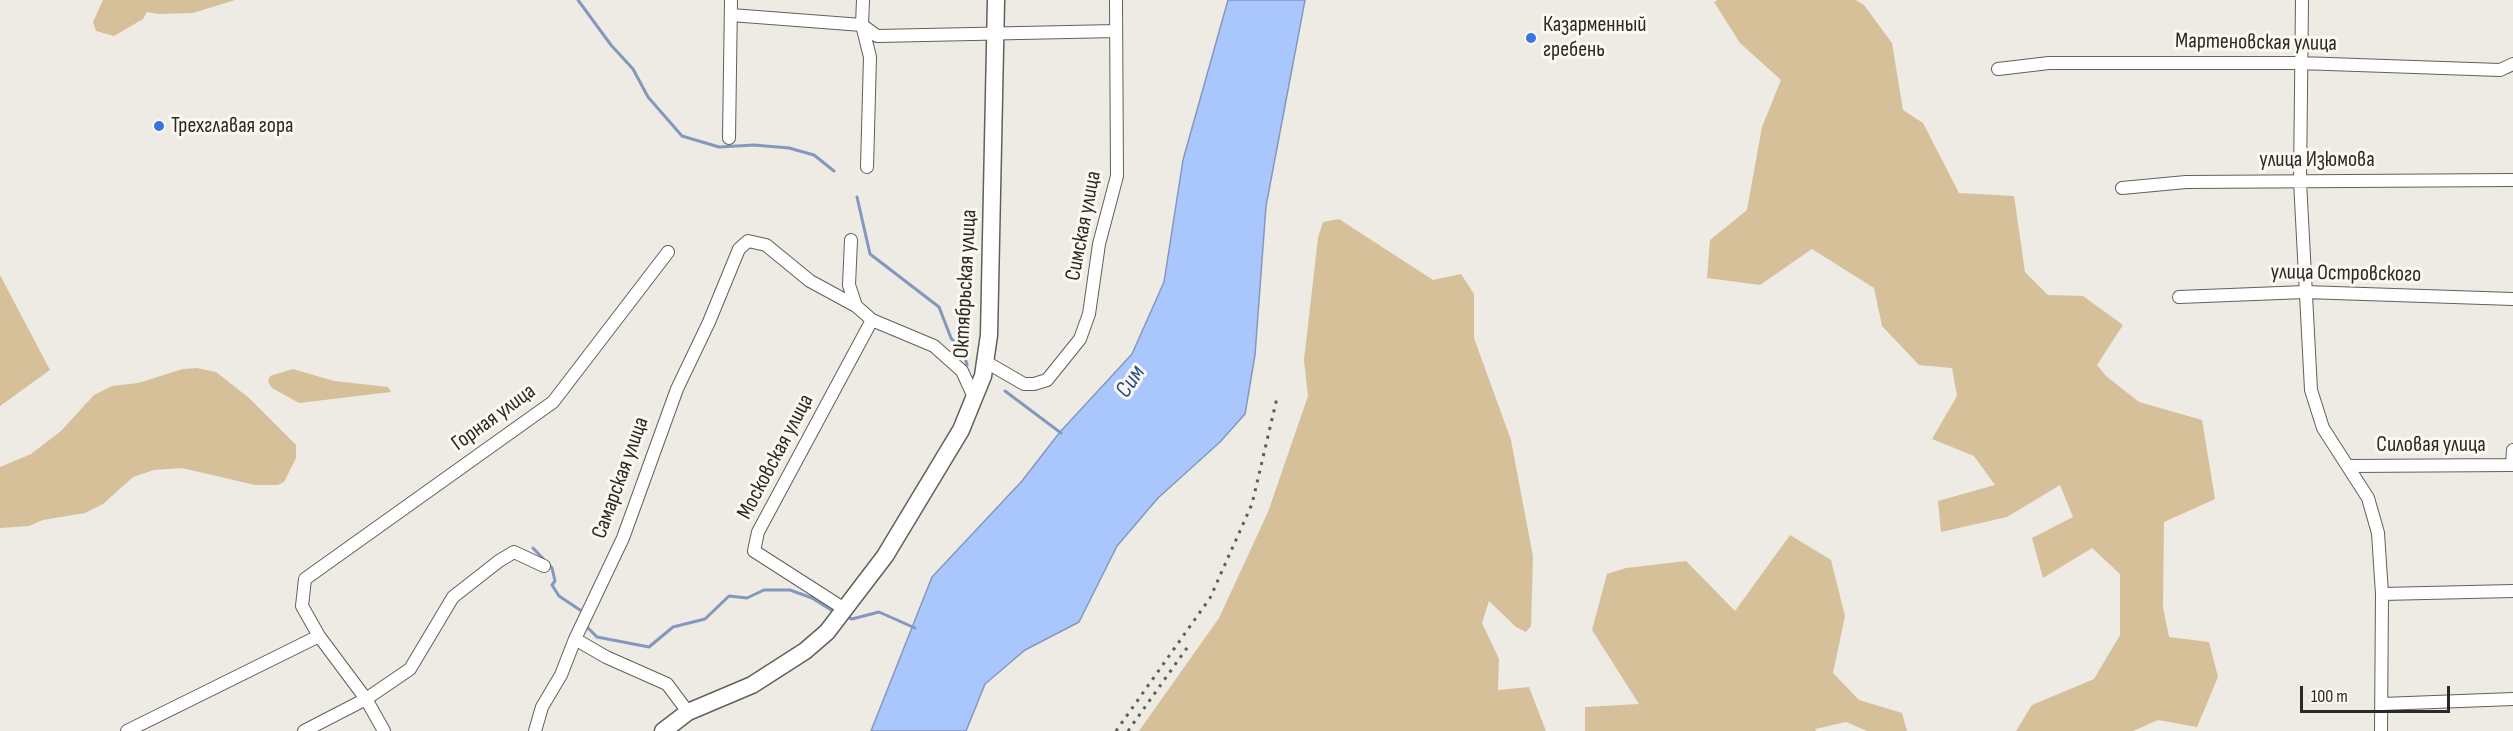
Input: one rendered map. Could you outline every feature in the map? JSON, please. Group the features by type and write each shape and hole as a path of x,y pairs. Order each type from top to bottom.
{"main road":[{"name":"Октябрьская улица","path":"663,731 688,712 752,685 804,651 827,632 885,556 961,430 986,363 996,0"}],"street":[{"path":"729,138 731,0"},
{"path":"862,0 862,25 870,57 867,167"},
{"name":"Симская улица","path":"986,363 1024,384 1047,380 1080,339 1089,314 1099,244 1117,176 1116,0"},
{"path":"2302,0 2300,181 2304,292 2312,390 2316,410 2337,453 2349,466 2368,498 2378,533 2382,594 2381,731"},
{"path":"731,15 862,25 878,36 1116,31"},
{"name":"Мартеновская улица","path":"1998,69 2049,63 2300,63 2500,70 2513,64"},
{"name":"улица Изюмова","path":"2122,188 2186,182 2513,180"},
{"path":"851,240 849,285 856,306 872,320 934,346 962,371 974,394"},
{"name":"Самарская улица","path":"535,731 542,708 561,675 575,639 623,538 677,389 710,322 739,249 748,241 766,245 810,281 856,306"},
{"name":"Горная улица","path":"319,636 302,606 305,579 553,402 668,252"},
{"name":"улица Островского","path":"2179,297 2304,292 2513,299"},
{"name":"Московская улица","path":"846,610 754,551 758,532 872,320"},
{"path":"2512,465 2513,450"},
{"name":"Силовая улица","path":"2349,466 2512,465"},
{"path":"304,731 366,699 410,669 453,597 499,561 514,552 544,566"},
{"path":"2382,594 2513,591"},
{"path":"126,731 319,636 366,699 384,731"},
{"path":"575,639 606,657 668,684 688,712"},
{"path":"2382,704 2513,699"}],"shaded area":[{"path":"103,0 235,0 193,13 147,12 143,19 114,36 96,31 93,22"},
{"path":"1718,0 1856,0 1864,5 1892,43 1903,110 1923,123 1959,193 2014,196 2025,272 2048,295 2083,296 2123,325 2097,365 2106,376 2139,402 2202,420 2215,499 2164,522 2163,607 2169,637 2209,642 2218,677 2197,727 2158,720 2133,731 2016,731 2032,705 2094,679 2120,635 2120,574 2092,548 2043,578 2032,538 2073,517 2060,485 2007,517 1941,532 1938,501 1995,485 1974,456 1932,439 1957,396 1952,368 1919,365 1882,326 1874,288 1812,249 1760,285 1707,278 1710,240 1747,210 1762,127 1781,80 1740,43 1714,2"},
{"path":"1339,219 1433,280 1461,274 1474,294 1474,338 1511,440 1533,557 1531,626 1526,632 1516,627 1489,601 1482,623 1499,659 1498,690 1529,687 1546,731 1139,731 1219,618 1268,512 1308,396 1304,360 1318,238 1323,222"},
{"path":"0,275 50,370 0,406"},
{"path":"197,368 216,372 249,398 296,445 296,458 284,482 278,485 255,485 182,468 154,470 133,477 103,504 85,513 43,520 29,526 0,528 0,467 31,454 61,431 94,395 112,386 138,383 183,369"},
{"path":"293,369 334,381 388,387 391,392 299,403 272,388 268,382 270,376"},
{"path":"1790,535 1831,560 1845,616 1833,673 1859,700 1902,713 1907,731 1867,731 1846,722 1815,729 1816,731 1585,731 1585,707 1639,704 1592,630 1607,574 1626,568 1686,561 1735,611"}],"water":[{"name":"Сим","path":"1228,0 1305,0 1266,206 1255,355 1245,414 1220,442 1158,498 1117,546 1079,622 1025,650 985,684 966,731 871,731 932,577 1022,481 1060,432 1132,354 1164,282 1183,160"}],"waterway":[{"path":"578,0 611,45 633,69 648,97 682,136 719,147 754,145 789,148 814,155 834,171"},
{"path":"857,197 870,254 939,307 951,338 964,354 967,365"},
{"path":"1005,391 1061,433"},
{"path":"533,548 552,568 555,581 552,585 559,596 583,612"},
{"path":"586,626 597,637 649,647 673,627 705,619 729,596 747,598 764,590 790,590 812,598 836,613"},
{"path":"845,616 852,619 879,612 915,628"}],"railway":[{"path":"1116,731 1210,598 1252,504 1277,398"},
{"path":"1128,731 1189,645"}],"place":[{"name":"Казарменный гребень","path":"1531,38"},
{"name":"Трехглавая гора","path":"159,126"}]}
